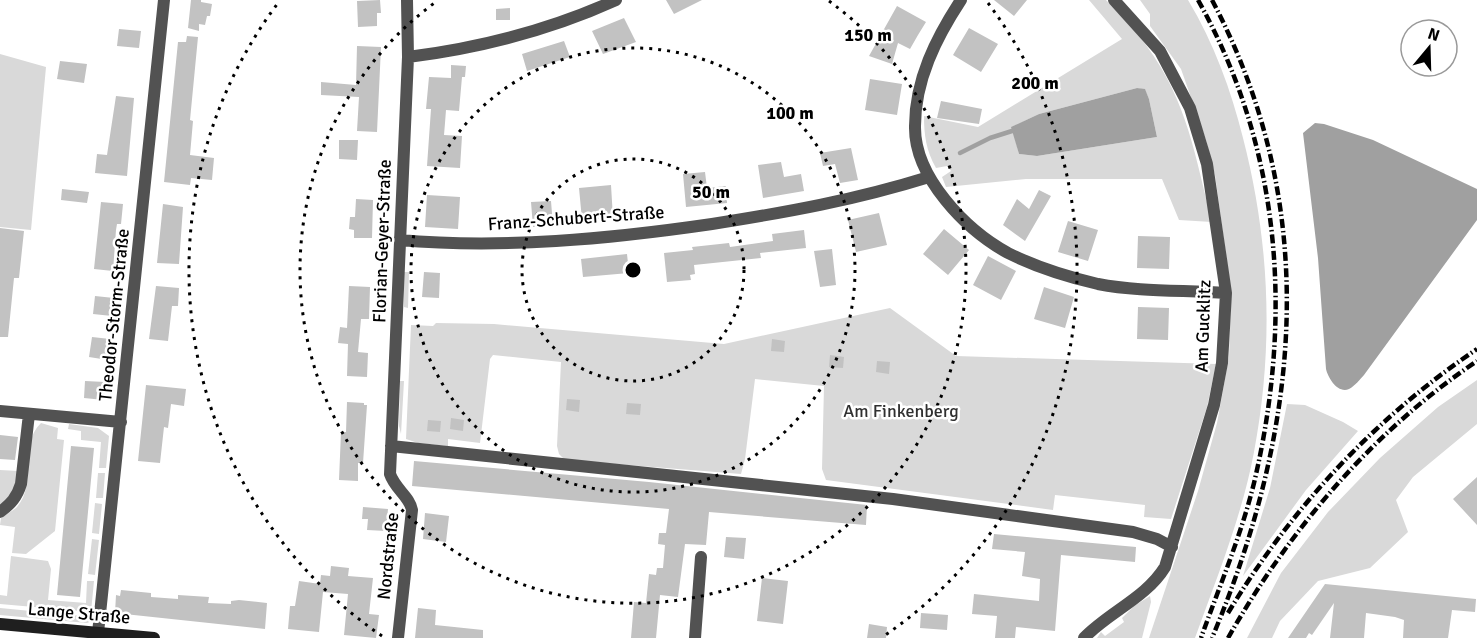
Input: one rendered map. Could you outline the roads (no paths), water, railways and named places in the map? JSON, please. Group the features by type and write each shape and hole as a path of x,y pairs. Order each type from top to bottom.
{"street":[{"name":"Theodor-Storm-Straße","path":"99,633 164,0"},
{"name":"Florian-Geyer-Straße","path":"393,483 390,474 408,57 407,0"},
{"path":"408,57 510,38 563,21 616,0"},
{"path":"961,0 942,29 928,60 917,102 915,128 918,149 929,177 952,206 975,229 1005,251 1049,270 1099,284 1226,293"},
{"name":"Am Gucklitz","path":"1084,638 1096,626 1155,582 1165,567 1214,405 1222,363 1226,293 1207,164 1190,108 1160,51 1114,0"},
{"name":"Franz-Schubert-Straße","path":"399,240 538,242 676,230 812,208 929,177"},
{"path":"0,411 121,422"},
{"path":"0,512 10,505 18,494 21,484 29,414"},
{"path":"391,446 893,499 1133,532 1157,538 1172,547"},
{"name":"Nordstraße","path":"393,483 409,501 412,510 398,638"},
{"path":"694,638 701,557"},
{"name":"Lange Straße","path":"0,624 154,638"}],"waterway":[{"path":"960,153 990,138 1012,131"}],"railway":[{"path":"1198,0 1226,57 1248,116 1263,175 1272,236 1276,297 1274,359 1266,421 1254,483 1236,542 1201,638"},
{"path":"1212,0 1247,79 1271,158 1284,238 1287,318 1280,398 1265,478 1242,558 1212,638"},
{"path":"1228,613 1280,537 1338,467 1404,404 1477,349"},
{"path":"1228,638 1278,559 1336,485 1403,419 1477,361"}],"park label":[{"name":"Am Finkenberg","path":"901,411"}]}
